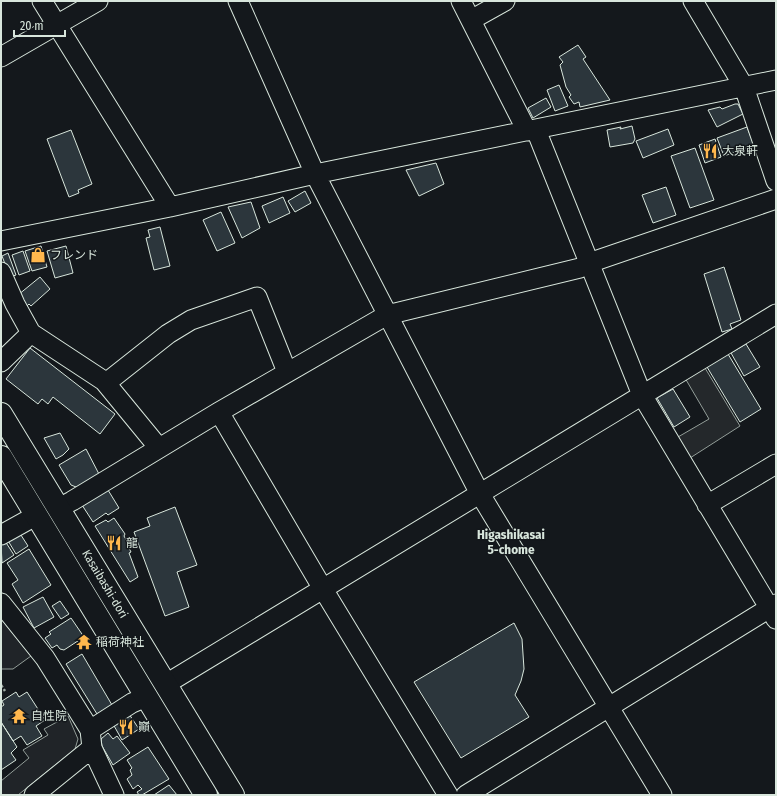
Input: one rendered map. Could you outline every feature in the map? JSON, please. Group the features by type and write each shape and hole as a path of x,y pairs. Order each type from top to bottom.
{"main road":[{"name":"Kasaibashi-dori","path":"1,414 233,795"},
{"name":"Kasaibashi-dori","path":"1,457 206,795"}],"street":[{"path":"42,1 170,207"},
{"path":"1,58 58,26 98,1"},
{"path":"238,1 314,174 480,494 662,795"},
{"path":"461,1 531,131 589,263 642,395 707,505 774,610 466,795"},
{"path":"471,20 505,1"},
{"path":"693,1 744,87 776,181"},
{"path":"1,241 170,207 314,174 776,80"},
{"path":"59,508 219,412 387,315 580,268 589,263 776,199"},
{"path":"1,272 15,304 31,333 106,383 159,448"},
{"path":"106,383 168,334 191,320 257,297 288,372"},
{"path":"166,684 776,314"},
{"path":"1,362 31,333"},
{"path":"219,412 323,589 448,795"},
{"path":"707,505 776,464"},
{"path":"1,535 37,515"},
{"path":"1,603 46,658 91,739 114,795"},
{"path":"34,795 91,739 132,703 146,696"}],"path":[{"path":"1,685 5,691"}],"shaded area":[{"path":"705,368 740,426 690,458 678,437 709,419 685,378"},
{"path":"1,619 31,656 13,669 1,669"},
{"path":"68,716 78,739 75,749 18,795 1,795 1,781 29,758 23,750 48,735 44,729"}],"building":[{"path":"578,45 586,57 583,59 610,100 580,107 579,102 574,104 569,97 571,95 566,87 560,65 563,62 559,57"},
{"path":"559,85 568,106 555,111 547,90"},
{"path":"546,98 551,107 533,118 528,108"},
{"path":"738,104 743,114 717,127 708,110 720,107 722,109"},
{"path":"632,126 635,139 633,143 610,147 607,130"},
{"path":"747,127 754,145 724,156 717,138"},
{"path":"668,129 674,145 643,158 636,141"},
{"path":"71,130 92,184 78,190 79,193 69,197 47,139"},
{"path":"715,139 721,157 705,163 699,145"},
{"path":"695,148 714,200 690,208 671,156"},
{"path":"436,163 444,184 419,196 406,170"},
{"path":"666,187 676,215 653,223 642,195"},
{"path":"305,191 311,203 295,212 288,201"},
{"path":"283,197 290,213 269,223 262,206"},
{"path":"251,202 260,228 242,238 228,207"},
{"path":"221,212 235,243 217,251 203,220"},
{"path":"160,227 170,266 154,270 146,238 150,237 148,230"},
{"path":"41,246 47,267 32,271 25,251"},
{"path":"66,246 73,273 55,278 47,251"},
{"path":"23,251 30,271 19,275 12,255"},
{"path":"8,253 16,275 10,277 2,256"},
{"path":"724,267 741,320 730,324 732,329 722,332 704,274"},
{"path":"40,277 50,289 31,306 29,304 27,306 18,295"},
{"path":"746,344 760,367 744,376 731,353"},
{"path":"30,348 115,414 100,434 53,397 48,404 42,399 38,404 6,379"},
{"path":"728,354 761,409 740,422 707,367"},
{"path":"673,389 690,417 674,427 657,398"},
{"path":"60,433 69,449 56,459 44,438"},
{"path":"86,449 100,476 81,489 71,485 59,465"},
{"path":"108,490 119,508 108,515 106,513 93,522 82,505"},
{"path":"175,507 197,565 177,572 189,607 165,616 134,532 150,526 147,518"},
{"path":"114,518 125,534 124,536 131,552 129,553 138,577 130,582 95,526 106,520 108,522"},
{"path":"19,532 28,546 16,554 7,539"},
{"path":"5,541 14,555 2,563 1,543"},
{"path":"29,549 51,585 23,603 12,584 18,580 7,563"},
{"path":"43,597 54,617 34,628 23,607"},
{"path":"60,601 69,614 61,619 52,606"},
{"path":"71,618 84,637 64,650 60,649 57,645 52,648 45,638 51,634 49,632"},
{"path":"514,623 522,639 524,669 515,695 529,717 461,758 414,682"},
{"path":"82,654 112,705 97,714 66,664"},
{"path":"16,692 19,697 27,692 45,720 36,726 42,736 27,745 21,736 13,741 1,722 1,707 4,705 2,701"},
{"path":"129,714 139,729 122,740 113,724"},
{"path":"1,722 17,747 11,753 16,760 1,770"},
{"path":"108,733 113,739 117,736 130,753 113,765 102,746 101,739"},
{"path":"148,747 169,779 142,795 139,795 137,792 142,789 138,785 133,789 127,779 132,775 130,770 132,768 127,760"},
{"path":"169,785 177,795 154,795"}],"place":[{"name":"大泉軒","path":"710,151"},
{"name":"フレンド","path":"38,255"},
{"name":"龍","path":"114,543"},
{"name":"稲荷神社","path":"84,642"},
{"name":"自性院","path":"19,716"},
{"name":"巓","path":"126,727"}],"district":[{"name":"Higashikasai 5-chome","path":"511,542"}]}
